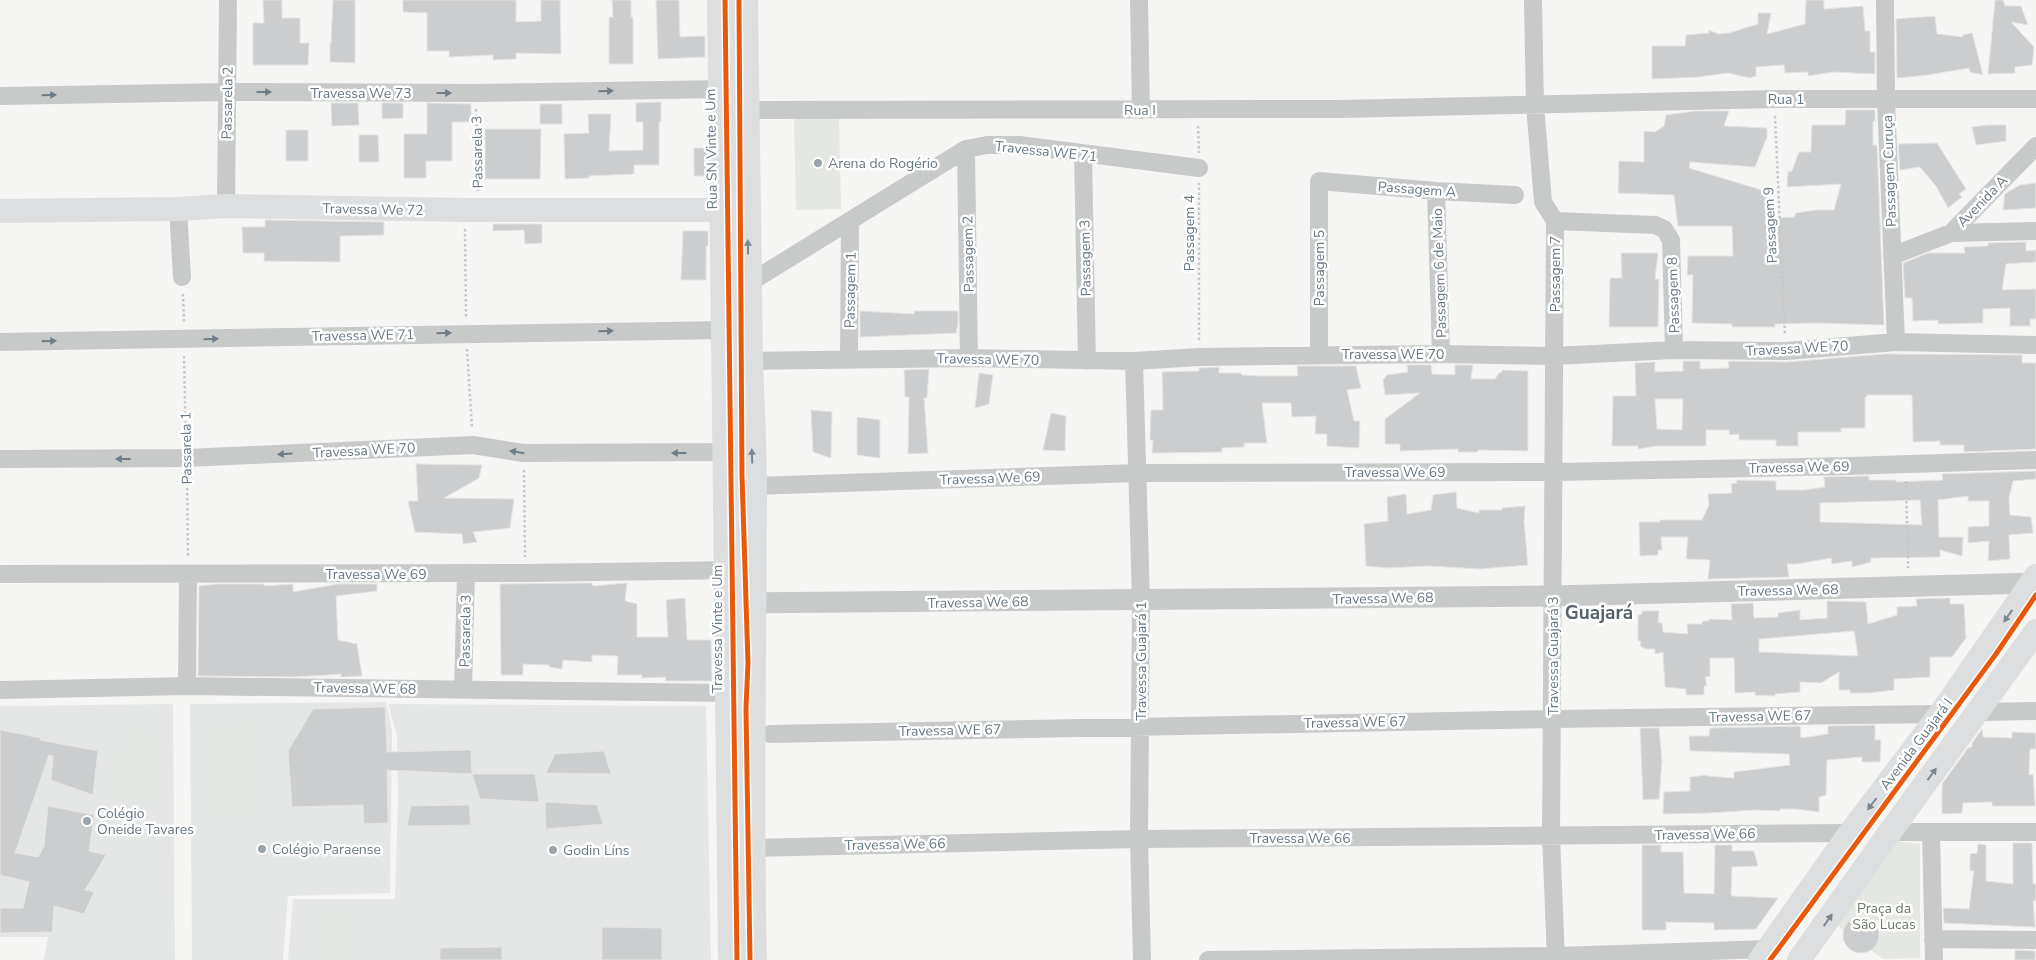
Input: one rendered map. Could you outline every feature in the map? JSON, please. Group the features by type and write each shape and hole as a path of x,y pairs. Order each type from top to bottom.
{"main road":[{"name":"Rua SN Vinte e Um","path":"721,0 722,89 735,209 737,291"},
{"name":"Rua SN Vinte e Um","path":"735,209 746,110 744,0"},
{"name":"Travessa We 72","path":"0,211 178,209 226,206 478,210 735,209"},
{"name":"Travessa Vinte e Um","path":"737,291 726,330 728,452 740,522 741,663 750,708 750,848 753,960"},
{"name":"Travessa Vinte e Um","path":"737,291 749,361 753,486 740,522"},
{"name":"Avenida Guajará I","path":"1764,955 1850,833 1940,714 2034,581"},
{"path":"1800,960 2036,631"},
{"name":"Travessa Vinte e Um","path":"732,960 729,694 741,663"}],"street":[{"name":"Passarela 2","path":"226,206 228,0"},
{"path":"1139,0 1141,110"},
{"name":"Passagem 7","path":"1533,0 1535,105 1543,202 1555,221 1554,356"},
{"name":"Passagem Curuça","path":"1885,0 1886,99 1896,342"},
{"name":"Travessa We 73","path":"0,96 228,92 476,93 722,89"},
{"name":"Rua 1","path":"1535,105 1775,99 2036,99"},
{"name":"Rua I","path":"746,110 1198,110 1535,105"},
{"name":"Travessa WE 71","path":"737,291 966,149 1003,144 1199,168"},
{"name":"Avenida A","path":"1892,256 1951,233 2036,146"},
{"name":"Passagem 2","path":"966,149 969,358"},
{"name":"Passagem 3","path":"1083,154 1086,361"},
{"name":"Passagem A","path":"1319,181 1436,191 1514,195"},
{"name":"Passagem 5","path":"1318,355 1319,181"},
{"name":"Passagem 6 de Maio","path":"1436,191 1441,354"},
{"path":"178,209 182,277"},
{"name":"Passagem 1","path":"849,360 850,221"},
{"name":"Passagem 8","path":"1555,221 1655,225 1664,229 1671,240 1674,350"},
{"path":"1951,233 2036,231"},
{"name":"Travessa WE 71","path":"0,342 726,330"},
{"name":"Travessa WE 70","path":"749,361 969,358 1134,361 1198,357 1441,354 1554,356 1674,350 1786,351 1896,342 2036,344"},
{"name":"Travessa Guajará 3","path":"1554,356 1551,836 1556,958"},
{"name":"Travessa Guajará 1","path":"1134,361 1136,473 1142,600 1139,839 1142,960"},
{"name":"Travessa WE 70","path":"0,459 187,458 474,445 524,454 728,452"},
{"name":"Travessa We 69","path":"753,486 1136,473 1554,472 2036,460"},
{"name":"Travessa We 69","path":"0,574 188,575 740,570"},
{"name":"Passarela 3","path":"463,689 466,573"},
{"path":"187,686 188,575"},
{"name":"Travessa We 68","path":"741,603 1553,596 1908,587 2034,581"},
{"name":"Travessa WE 68","path":"0,690 187,686 729,694"},
{"path":"1979,712 2036,712"},
{"name":"Travessa WE 67","path":"770,734 1141,726 1940,714"},
{"path":"1890,832 2036,832"},
{"name":"Travessa We 66","path":"750,848 1139,839 1850,833"},
{"path":"1931,833 1934,960"},
{"path":"1933,939 2036,940"},
{"path":"1208,960 1764,955"}],"path":[{"path":"524,454 526,573"},
{"path":"1906,464 1908,587"}],"shaded area":[{"path":"386,702 392,731 390,893 288,896 283,960 192,960 190,704"},
{"name":"Colégio Oneide Tavares","path":"173,704 175,960 44,960 48,937 0,937 0,706"},
{"name":"Godin Líns","path":"388,704 706,706 711,960 288,960 293,899 395,899 398,801 397,735"}],"green space":[{"name":"Arena do Rogério","path":"794,117 839,117 841,209 796,210"},
{"path":"263,720 257,817 201,815 201,730"},
{"path":"125,727 162,735 153,803 111,797"},
{"name":"Praça da São Lucas","path":"1892,841 1920,844 1920,958 1883,959 1835,924"},
{"path":"351,912 354,960 317,960 315,915"}],"building":[{"path":"263,0 282,0 282,18 300,18 300,43 309,43 308,65 253,65 253,23 264,23"},
{"path":"333,0 355,0 355,63 330,62"},
{"path":"403,0 516,0 516,22 541,21 541,0 560,0 561,54 516,53 516,59 493,60 493,55 449,57 449,51 427,51 427,13 403,12"},
{"path":"612,0 631,0 633,64 609,64 609,17 613,17"},
{"path":"656,0 679,0 680,37 705,36 705,57 658,59"},
{"path":"1806,0 1824,0 1824,9 1863,6 1865,31 1870,31 1870,52 1875,52 1875,74 1833,72 1808,76 1808,72 1785,73 1784,65 1756,67 1756,76 1750,78 1728,73 1698,77 1652,79 1652,46 1685,46 1686,35 1709,33 1709,30 1718,34 1729,33 1758,24 1758,13 1771,13 1767,34 1805,24"},
{"path":"1995,0 2003,0 2005,6 2021,6 2028,25 2011,22 2034,47 2032,65 2015,67 2015,73 1988,74"},
{"path":"1935,16 1937,34 1963,37 1963,35 1972,33 1983,75 1970,72 1969,68 1897,78 1896,19"},
{"path":"661,102 659,165 634,165 634,174 565,179 564,134 589,133 588,114 611,114 609,151 643,150 643,122 636,122 636,103"},
{"path":"331,103 358,103 359,125 332,126"},
{"path":"382,103 403,103 403,118 382,119"},
{"path":"427,103 471,104 471,122 452,122 452,161 426,161 426,178 404,178 404,134 427,134"},
{"path":"540,104 562,104 562,124 540,124"},
{"path":"1846,110 1875,110 1873,145 1877,145 1884,325 1817,323 1775,324 1775,327 1732,327 1732,324 1692,323 1693,275 1687,275 1688,256 1733,256 1732,226 1678,226 1674,195 1618,193 1619,161 1644,162 1644,131 1655,132 1664,126 1666,115 1695,111 1729,111 1724,126 1767,128 1767,137 1755,167 1690,162 1689,168 1768,192 1767,218 1794,217 1796,213 1834,210 1841,184 1787,187 1788,172 1792,171 1799,152 1811,152 1812,125 1845,125"},
{"path":"2006,125 2006,141 1976,145 1972,127"},
{"path":"485,129 541,129 540,179 485,179"},
{"path":"286,130 308,130 308,161 286,161"},
{"path":"359,135 378,135 379,162 359,162"},
{"path":"1937,143 1966,189 1959,194 1962,197 1948,208 1936,186 1920,167 1900,170 1898,144"},
{"path":"694,148 707,148 707,176 694,176"},
{"path":"2036,183 2036,208 2003,210 2005,194 2020,185"},
{"path":"265,220 384,222 384,235 340,236 340,262 264,261 264,253 243,253 242,227 265,227"},
{"path":"493,224 542,224 542,243 525,244 524,230 493,231"},
{"path":"683,231 708,231 706,280 681,280"},
{"path":"2026,242 2026,251 2036,250 2036,262 2006,264 2002,290 2036,289 2036,319 2030,319 2030,326 2010,326 2010,308 1983,309 1983,323 1938,324 1938,320 1913,321 1912,298 1905,298 1903,263 1928,253 1965,253 1964,247 1988,246 1988,243"},
{"path":"1621,253 1658,253 1655,279 1659,279 1658,327 1609,327 1610,278 1622,278"},
{"path":"860,311 914,314 914,311 958,311 958,325 956,333 860,337"},
{"path":"1885,354 2022,355 2022,363 2036,363 2036,449 1964,452 1964,445 1940,445 1940,441 1913,442 1912,395 1867,395 1865,397 1865,428 1841,428 1841,432 1798,432 1798,446 1776,446 1776,440 1739,440 1739,434 1729,435 1729,430 1706,430 1706,446 1657,446 1638,449 1638,446 1612,446 1613,396 1636,396 1635,363 1655,362 1655,372 1683,371 1683,361 1700,361 1700,369 1729,368 1728,361 1787,362","holes":["1655,399 1683,399 1682,430 1657,429"]},
{"path":"1407,365 1431,365 1432,374 1455,375 1455,365 1473,365 1471,379 1495,379 1502,370 1528,371 1528,451 1478,450 1478,452 1458,452 1458,449 1400,451 1400,444 1385,444 1385,419 1420,393 1385,395 1383,380 1387,375 1408,372"},
{"path":"1297,366 1356,366 1361,388 1347,390 1354,421 1360,421 1359,448 1327,446 1327,434 1315,434 1316,416 1292,417 1291,403 1262,403 1267,443 1244,443 1244,447 1222,448 1222,452 1152,453 1153,440 1150,440 1151,410 1163,410 1162,372 1199,371 1199,368 1219,367 1219,373 1298,376"},
{"path":"929,369 927,398 924,398 928,453 908,454 909,397 905,397 904,370"},
{"path":"979,373 993,375 989,404 975,408"},
{"path":"811,410 832,412 831,458 813,452"},
{"path":"1051,413 1066,416 1065,451 1043,450"},
{"path":"857,417 880,420 880,458 857,455"},
{"path":"416,464 482,465 479,478 444,498 514,499 510,528 473,532 477,542 463,544 462,534 415,532 408,501 418,501"},
{"path":"2036,471 2036,479 2013,481 2009,498 2010,515 2031,517 2033,533 2009,535 2010,559 1988,561 1989,541 1968,543 1968,527 1989,526 1989,501 1968,501 1968,496 1938,500 1939,537 1963,537 1962,556 1940,550 1940,557 1871,558 1871,562 1852,567 1852,561 1832,564 1831,558 1787,564 1789,577 1708,579 1710,560 1686,559 1688,537 1661,537 1662,550 1658,550 1658,555 1640,556 1639,522 1702,520 1709,505 1708,494 1732,493 1731,484 1737,483 1736,480 1776,481 1776,490 1804,490 1825,487 1824,477 1869,476 1869,480 1896,480 1896,482 1943,480 1942,474","holes":["1920,500 1922,525 1820,522 1820,503"]},
{"path":"1456,492 1457,508 1479,513 1479,510 1502,510 1502,508 1525,506 1524,522 1528,565 1480,569 1428,566 1387,568 1366,566 1364,524 1388,521 1387,497 1406,494 1407,514 1431,510 1433,495"},
{"path":"592,583 593,586 627,583 625,601 637,604 637,637 668,637 666,600 685,598 687,640 711,640 712,681 665,681 666,677 642,678 642,675 617,675 618,656 592,655 592,662 563,660 562,669 549,667 549,665 523,664 523,675 501,675 500,584"},
{"path":"264,584 264,586 293,584 293,592 338,584 377,584 377,591 336,596 338,640 357,644 362,676 341,677 341,674 295,677 198,676 199,586"},
{"path":"1950,598 1950,604 1964,604 1966,638 1952,657 1930,657 1930,677 1894,679 1894,690 1850,693 1850,690 1839,690 1839,672 1821,683 1800,682 1800,692 1775,694 1775,696 1755,695 1755,692 1735,693 1734,658 1710,658 1710,676 1705,677 1707,686 1704,686 1704,695 1686,695 1686,689 1665,687 1663,652 1655,654 1655,649 1646,649 1640,646 1641,641 1638,641 1638,615 1642,614 1642,611 1659,611 1658,623 1662,623 1663,632 1688,634 1687,624 1702,624 1703,621 1709,621 1709,619 1732,620 1731,604 1753,603 1754,618 1778,617 1778,613 1800,610 1800,620 1827,618 1827,601 1866,602 1868,624 1897,615 1897,607 1917,606 1916,599","holes":["1854,631 1858,656 1759,652 1759,639"]},
{"path":"385,707 387,752 471,750 472,774 387,770 388,823 364,824 363,805 292,807 288,751 313,709"},
{"path":"1875,725 1875,740 1881,740 1880,762 1862,762 1862,757 1827,760 1826,795 1819,797 1819,812 1780,809 1780,811 1755,810 1663,814 1664,792 1690,791 1690,777 1707,775 1734,778 1734,772 1790,765 1789,754 1690,751 1689,736 1709,736 1710,728 1800,726 1801,738 1828,734 1828,726"},
{"path":"1640,728 1659,728 1662,761 1659,799 1643,800"},
{"path":"1982,729 1983,737 2012,738 2012,732 2036,733 2036,749 2030,749 2029,775 2033,774 2035,806 1992,806 1992,802 1963,803 1962,813 1942,814 1942,784 1968,748 1972,747 1972,743"},
{"path":"0,730 98,751 93,795 51,780 53,756 49,755 15,853 38,857 44,846 48,806 94,815 89,851 106,855 85,890 94,892 84,914 54,906 52,932 0,933 0,908 23,908 29,882 0,875"},
{"path":"604,751 611,774 546,773 555,754"},
{"path":"472,774 535,774 539,802 480,799"},
{"path":"545,802 597,805 603,824 546,829"},
{"path":"469,805 471,825 407,826 411,806"},
{"path":"2013,843 2032,843 2033,884 2036,884 2036,901 2033,901 2035,927 1944,923 1943,908 1969,909 1974,871 1970,871 1970,854 1977,853 1978,844 1986,845 1986,881 2013,884"},
{"path":"1642,845 1661,845 1661,852 1683,852 1684,893 1714,894 1715,845 1732,845 1732,851 1754,851 1758,866 1732,867 1731,895 1778,898 1756,929 1714,930 1714,923 1666,922 1666,930 1642,930"},
{"path":"1861,917 1868,918 1874,922 1878,928 1878,942 1874,948 1868,952 1861,953 1854,952 1848,948 1844,942 1843,935 1844,928 1848,922 1854,918"},
{"path":"602,927 662,928 662,960 602,960"},
{"path":"502,947 502,960 440,960 440,948"},
{"path":"2015,950 2035,951 2035,960 2015,960"}],"cycle path":[{"path":"725,0 737,960"},
{"path":"739,0 742,476 748,663 746,708 750,960"},
{"path":"1770,960 1996,654 2036,595"}],"place":[{"name":"Arena do Rogério","path":"818,163"},
{"name":"Colégio Oneide Tavares","path":"87,821"},
{"name":"Colégio Paraense","path":"262,849"},
{"name":"Godin Líns","path":"553,850"}],"district":[{"name":"Guajará","path":"1599,612"}]}
